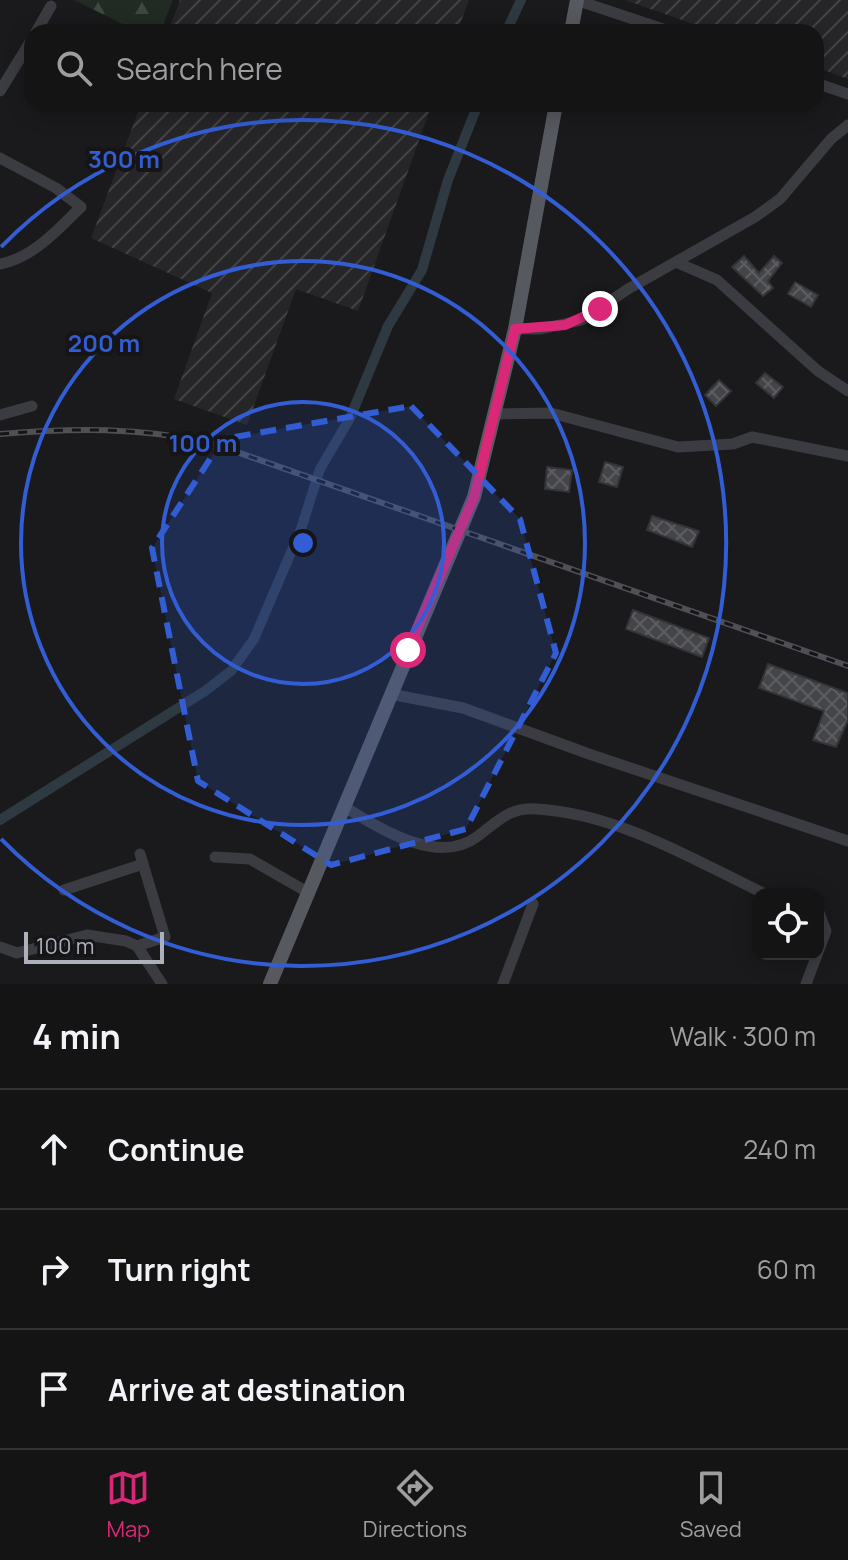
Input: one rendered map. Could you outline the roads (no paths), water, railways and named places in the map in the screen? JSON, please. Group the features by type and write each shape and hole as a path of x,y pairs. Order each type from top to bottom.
{"main road":[{"path":"573,24 578,0"},
{"path":"270,984 474,497 515,329 555,112"}],"street":[{"path":"578,0 648,24"},
{"path":"41,24 51,6"},
{"path":"0,91 24,52"},
{"path":"824,86 848,94"},
{"path":"515,329 541,329 582,320 628,289 769,209 848,125"},
{"path":"0,158 45,181 81,207 42,243 16,259 0,264"},
{"path":"678,263 717,280 818,371 848,391"},
{"path":"0,415 32,406"},
{"path":"495,414 551,413 678,447 733,444 752,437 848,456"},
{"path":"390,694 463,708 848,841"},
{"path":"343,806 408,840 447,848 470,842 513,810 552,810 654,840 713,865 754,888"},
{"path":"215,857 250,859 309,893"},
{"path":"0,947 17,953 72,936 87,935 137,946 165,937 142,859 64,890"},
{"path":"503,984 533,904"},
{"path":"137,946 162,984"},
{"path":"806,984 815,960"}],"waterway":[{"path":"510,24 521,0"},
{"path":"0,820 205,691 231,671 254,639 301,529 320,469 350,418 388,326 422,270 448,180 475,112"}],"railway":[{"path":"0,434 106,430 158,434 211,443 848,666"}]}
